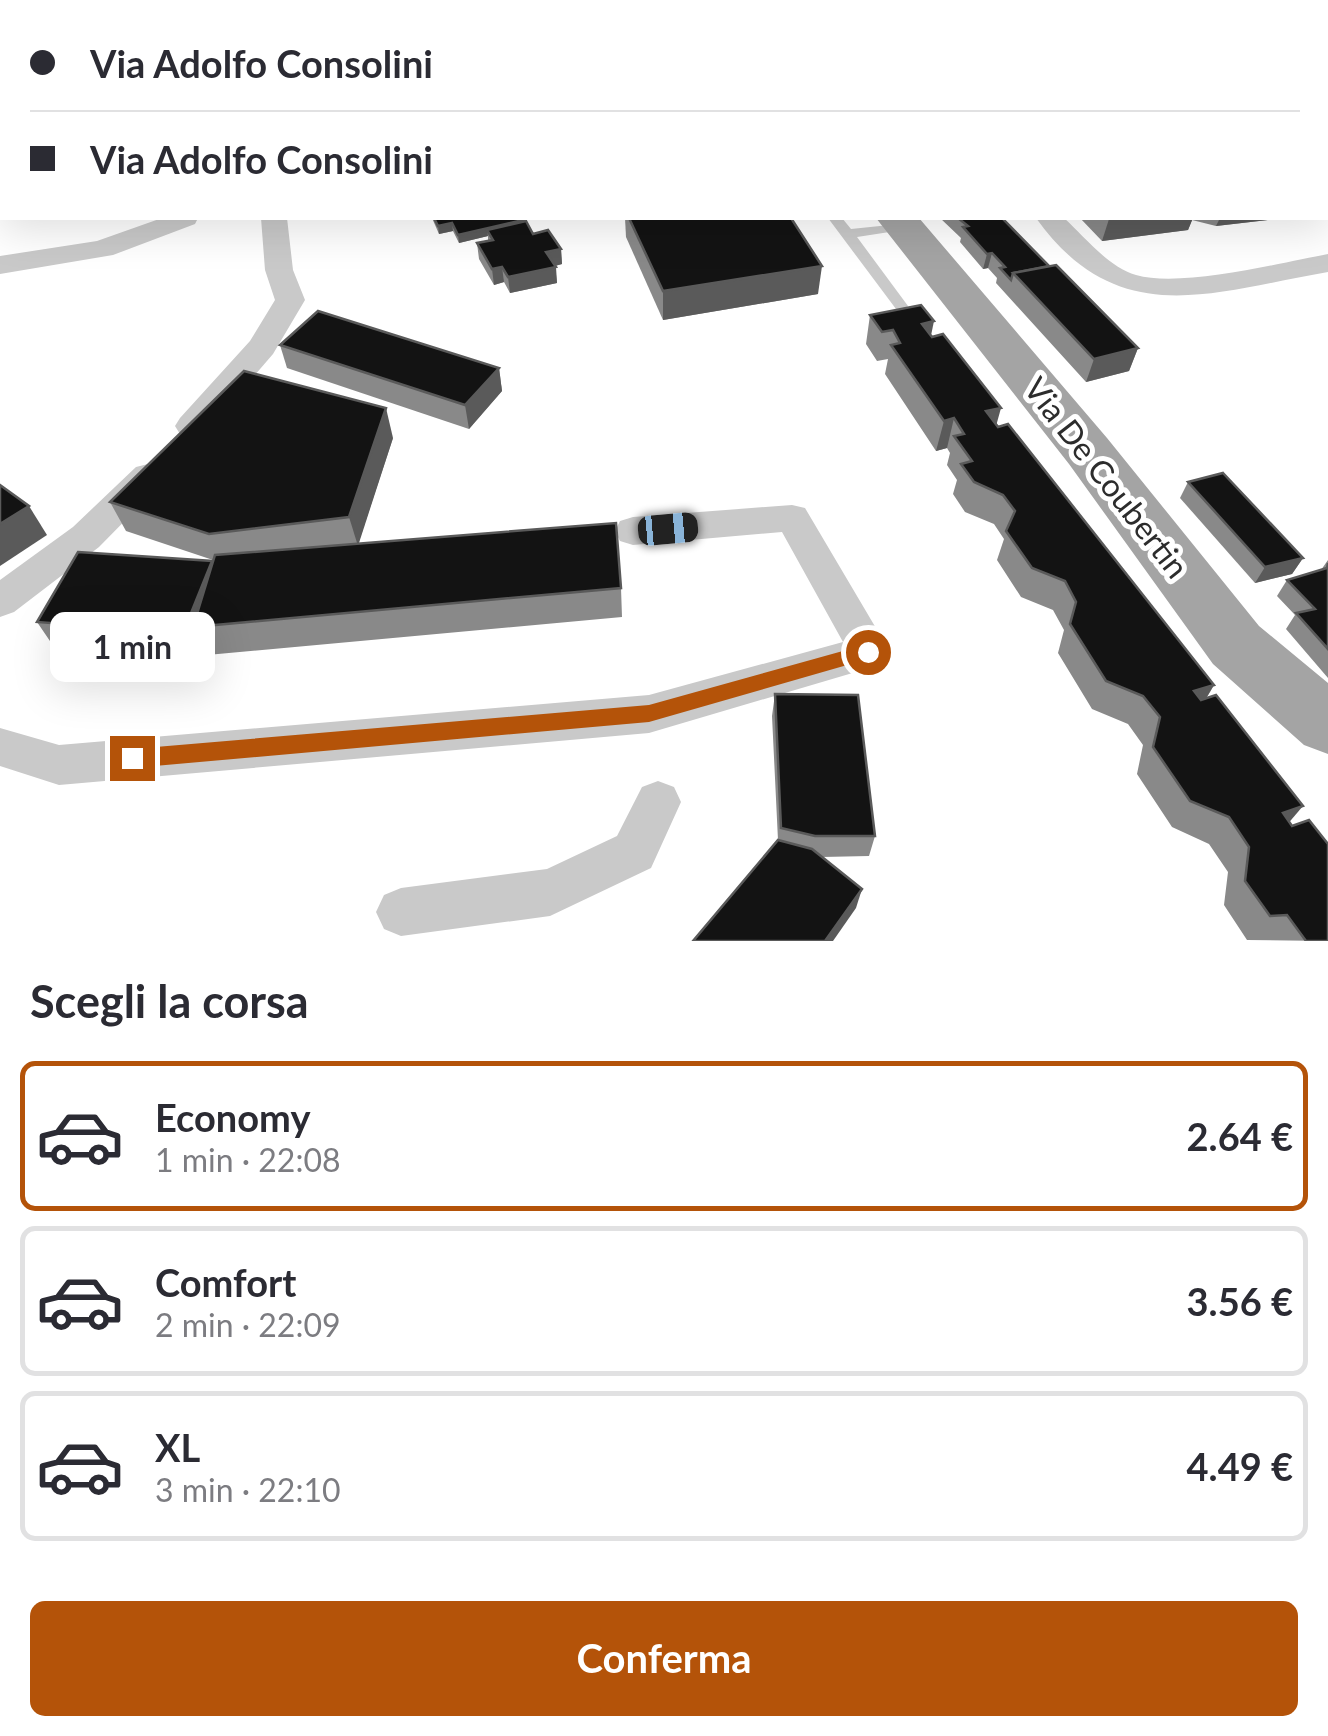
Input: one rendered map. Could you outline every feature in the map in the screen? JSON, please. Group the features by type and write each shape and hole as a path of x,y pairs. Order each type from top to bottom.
{"main road":[{"name":"Via De Coubertin","path":"901,222 1088,450 1236,645 1328,724"}],"street":[{"path":"0,265 103,249 181,220"},
{"path":"0,601 99,525 144,481 262,347 290,300 279,270 274,220"},
{"path":"1050,220 1098,264 1134,284 1189,284 1328,263"},
{"path":"0,747 59,765 649,714 868,652 792,518 634,532"},
{"path":"401,912 550,892 634,852 658,802"}],"lane":[{"path":"837,220 901,306"},
{"path":"848,234 901,222"}],"building":[{"path":"435,220 523,220 458,235 452,223 438,226"},
{"path":"630,220 792,220 822,266 663,291"},
{"path":"960,220 1004,220 1049,266 1013,273 1011,280 1000,268 1005,267 963,227 968,226"},
{"path":"526,221 533,234 548,230 561,249 546,252 556,267 508,277 502,267 492,269 477,243 493,240 487,230"},
{"path":"1056,265 1138,348 1094,359 1013,273"},
{"path":"921,305 934,321 922,324 932,337 943,334 1001,408 986,411 998,427 1008,424 1214,685 1194,691 1201,700 1216,695 1303,806 1283,813 1292,826 1309,820 1328,844 1328,941 1306,941 1287,915 1270,916 1245,881 1249,847 1229,817 1190,801 1153,747 1160,717 1143,696 1106,681 1070,624 1076,602 1065,581 1032,568 1006,531 1015,511 1003,495 974,482 961,464 972,461 954,436 964,434 954,418 944,421 891,345 900,343 893,330 882,332 870,315"},
{"path":"318,311 499,368 465,405 280,345"},
{"path":"244,371 386,408 349,517 209,534 110,502"},
{"path":"1223,473 1303,558 1265,567 1188,482"},
{"path":"0,485 29,506 0,524"},
{"path":"616,523 621,588 193,627 215,555"},
{"path":"78,552 212,561 183,633 37,622"},
{"path":"1328,563 1328,649 1296,613 1315,609 1287,580 1327,568"},
{"path":"775,694 858,695 875,836 815,836 781,828"},
{"path":"778,840 812,849 862,889 825,941 693,941"}],"route":[{"path":"132,758 649,714 868,652"}]}
